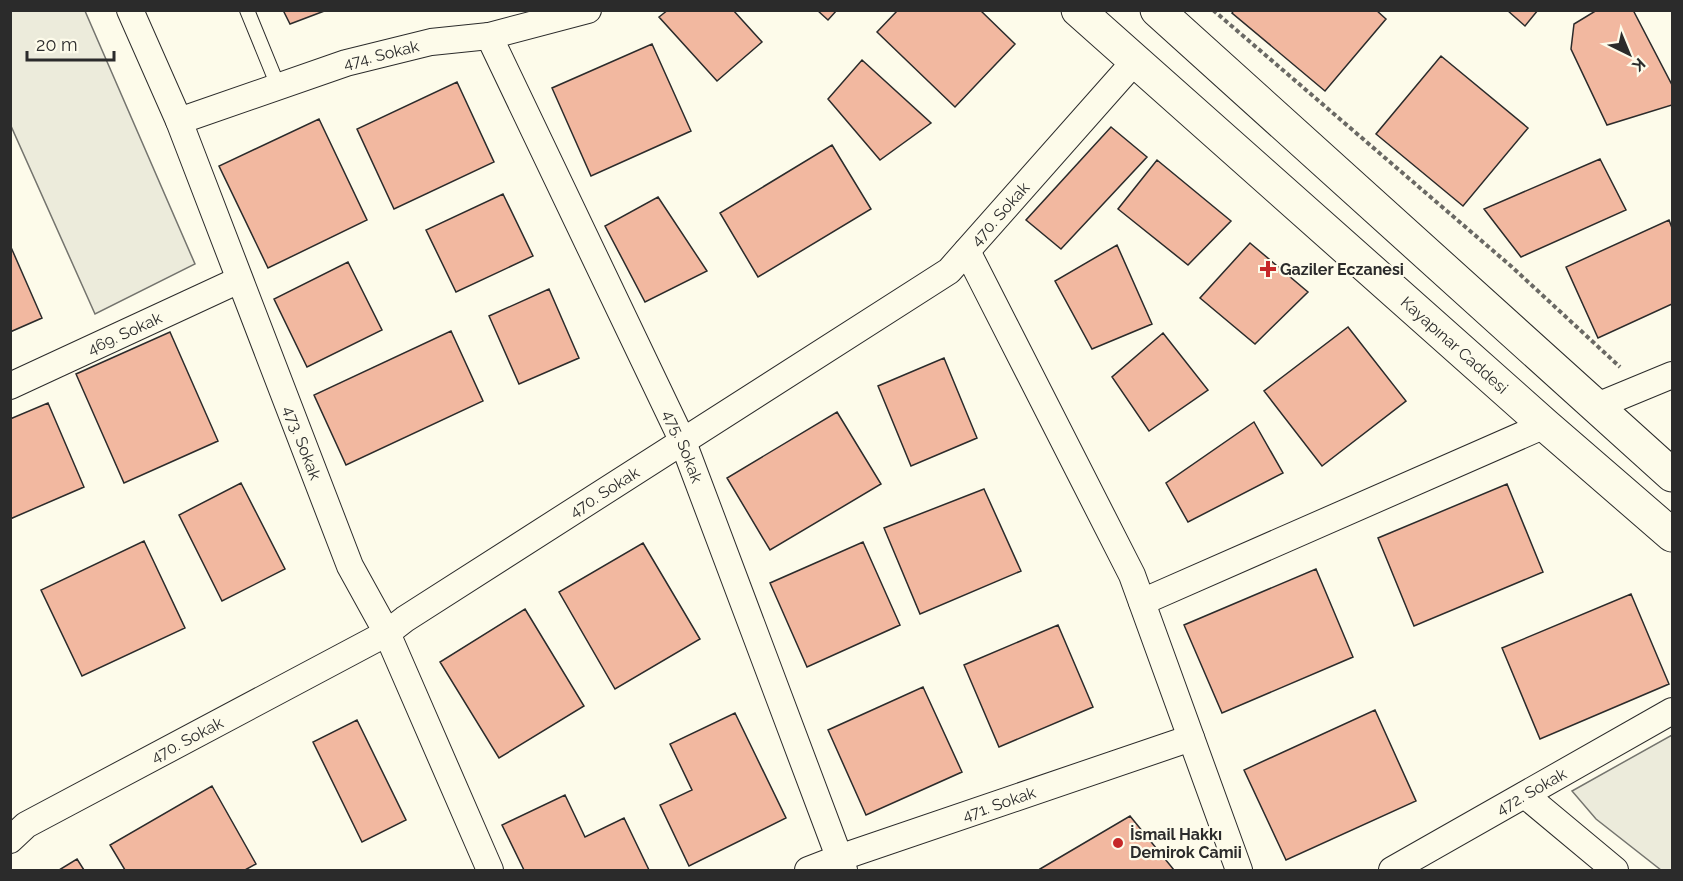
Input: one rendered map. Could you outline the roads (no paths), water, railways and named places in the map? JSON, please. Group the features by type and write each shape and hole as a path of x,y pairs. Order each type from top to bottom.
{"main road":[{"name":"Kayapınar Caddesi","path":"1078,10 1672,535"},
{"path":"1157,10 1672,475"}],"street":[{"name":"473. Sokak","path":"130,10 179,121 350,566 387,633 490,870"},
{"name":"474. Sokak","path":"179,121 346,63 431,42 489,36 588,10"},
{"name":"475. Sokak","path":"489,36 683,442 842,864"},
{"name":"470. Sokak","path":"10,840 26,825 387,633 405,619 949,271 1134,61"},
{"path":"967,251 1132,574 1239,870"},
{"name":"469. Sokak","path":"10,386 239,280"},
{"path":"1597,406 1672,375"},
{"path":"1142,602 1545,425"},
{"name":"472. Sokak","path":"1392,870 1672,711"},
{"name":"471. Sokak","path":"808,870 842,864 1191,738"},
{"path":"1525,795 1615,870"}],"lane":[{"path":"247,10 278,86"}],"place":[{"name":"Gaziler Eczanesi","path":"1268,269"},
{"name":"İsmail Hakkı Demirok Camii","path":"1118,843"}]}
